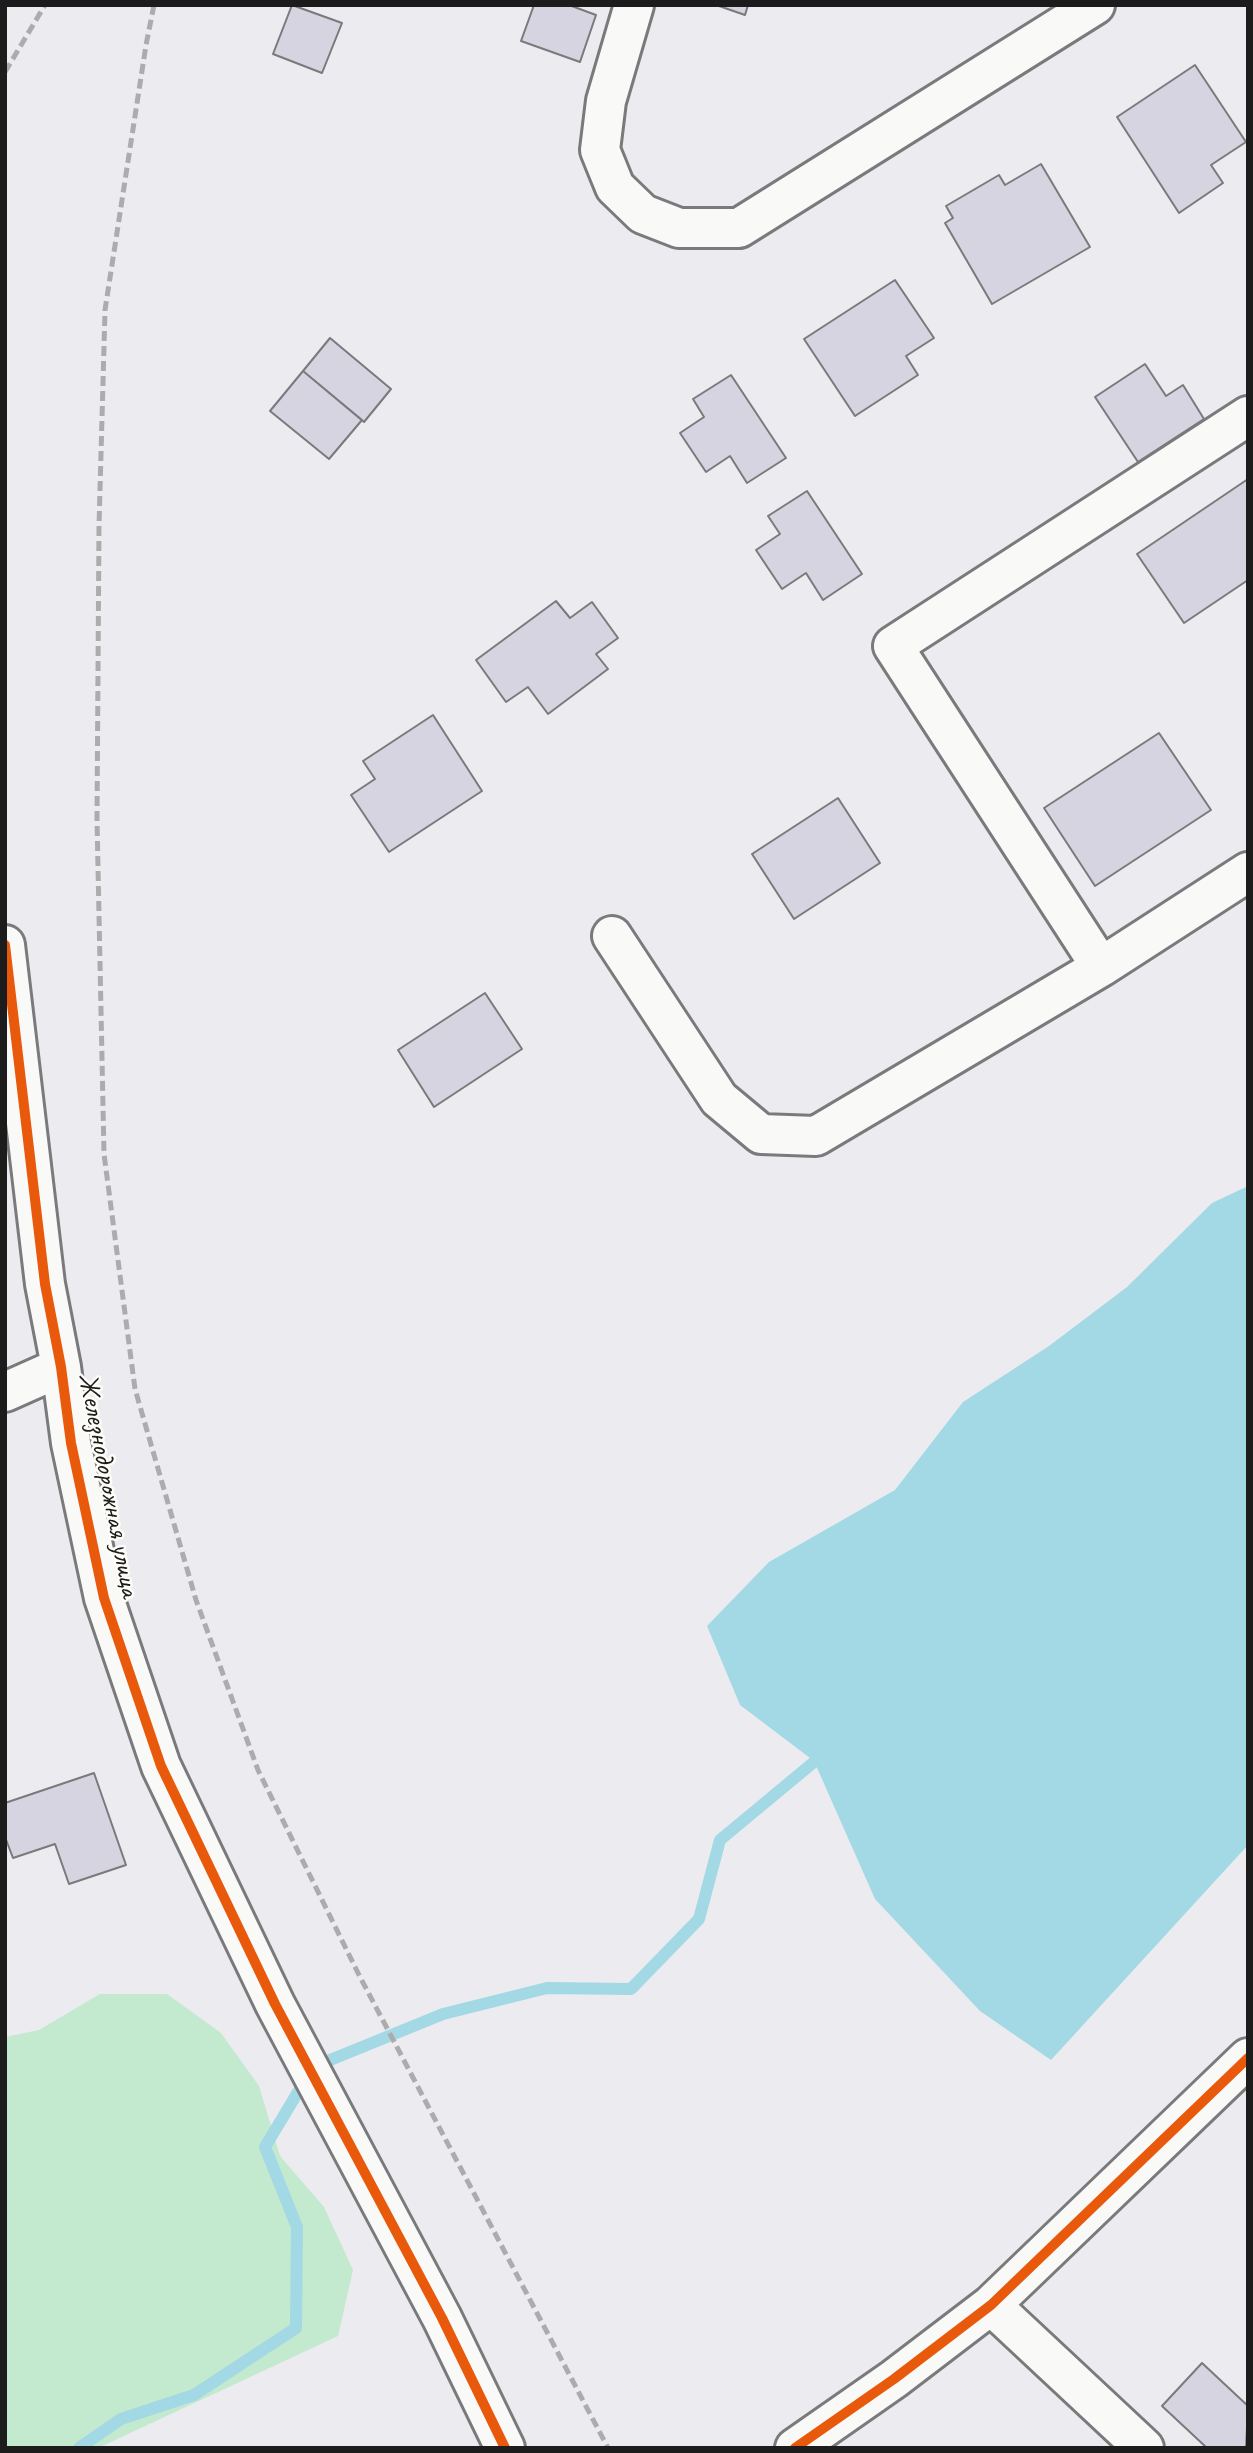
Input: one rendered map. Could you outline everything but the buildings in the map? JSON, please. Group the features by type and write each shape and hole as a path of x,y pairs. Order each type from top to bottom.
{"street":[{"path":"634,5 606,101 600,149 615,187 643,214 679,228 739,228 1095,5"},
{"path":"1101,967 893,646 1248,416"},
{"path":"612,936 719,1099 761,1134 816,1136 1101,967 1248,872"},
{"name":"Железнодорожная улица","path":"5,945 45,1284 77,1468 104,1598 161,1766 275,2004 442,2318 505,2448"},
{"path":"5,1392 61,1367"},
{"path":"794,2448 894,2379 991,2305 1248,2058"},
{"path":"991,2305 1144,2448"}],"green space":[{"path":"100,1994 167,1994 221,2033 259,2086 280,2156 324,2207 353,2270 338,2336 98,2448 5,2448 5,2037 39,2030"}],"water":[{"path":"1248,1186 1248,1845 1051,2060 980,2011 875,1899 814,1761 740,1705 707,1626 769,1562 895,1490 963,1402 1049,1346 1127,1287 1212,1203"}],"waterway":[{"path":"79,2448 121,2419 194,2395 296,2328 297,2227 265,2147 313,2067 443,2014 547,1988 631,1989 699,1919 720,1840 826,1752"}],"railway":[{"path":"5,72 45,5"},
{"path":"154,5 105,310 99,526 97,819 104,1154 135,1389 196,1600 258,1770 359,1975 608,2448"}],"cycle path":[{"path":"5,945 45,1284 61,1367 71,1443 104,1598 161,1766 275,2004 442,2318 505,2448"},
{"path":"795,2448 894,2379 991,2305 1248,2058"}]}
